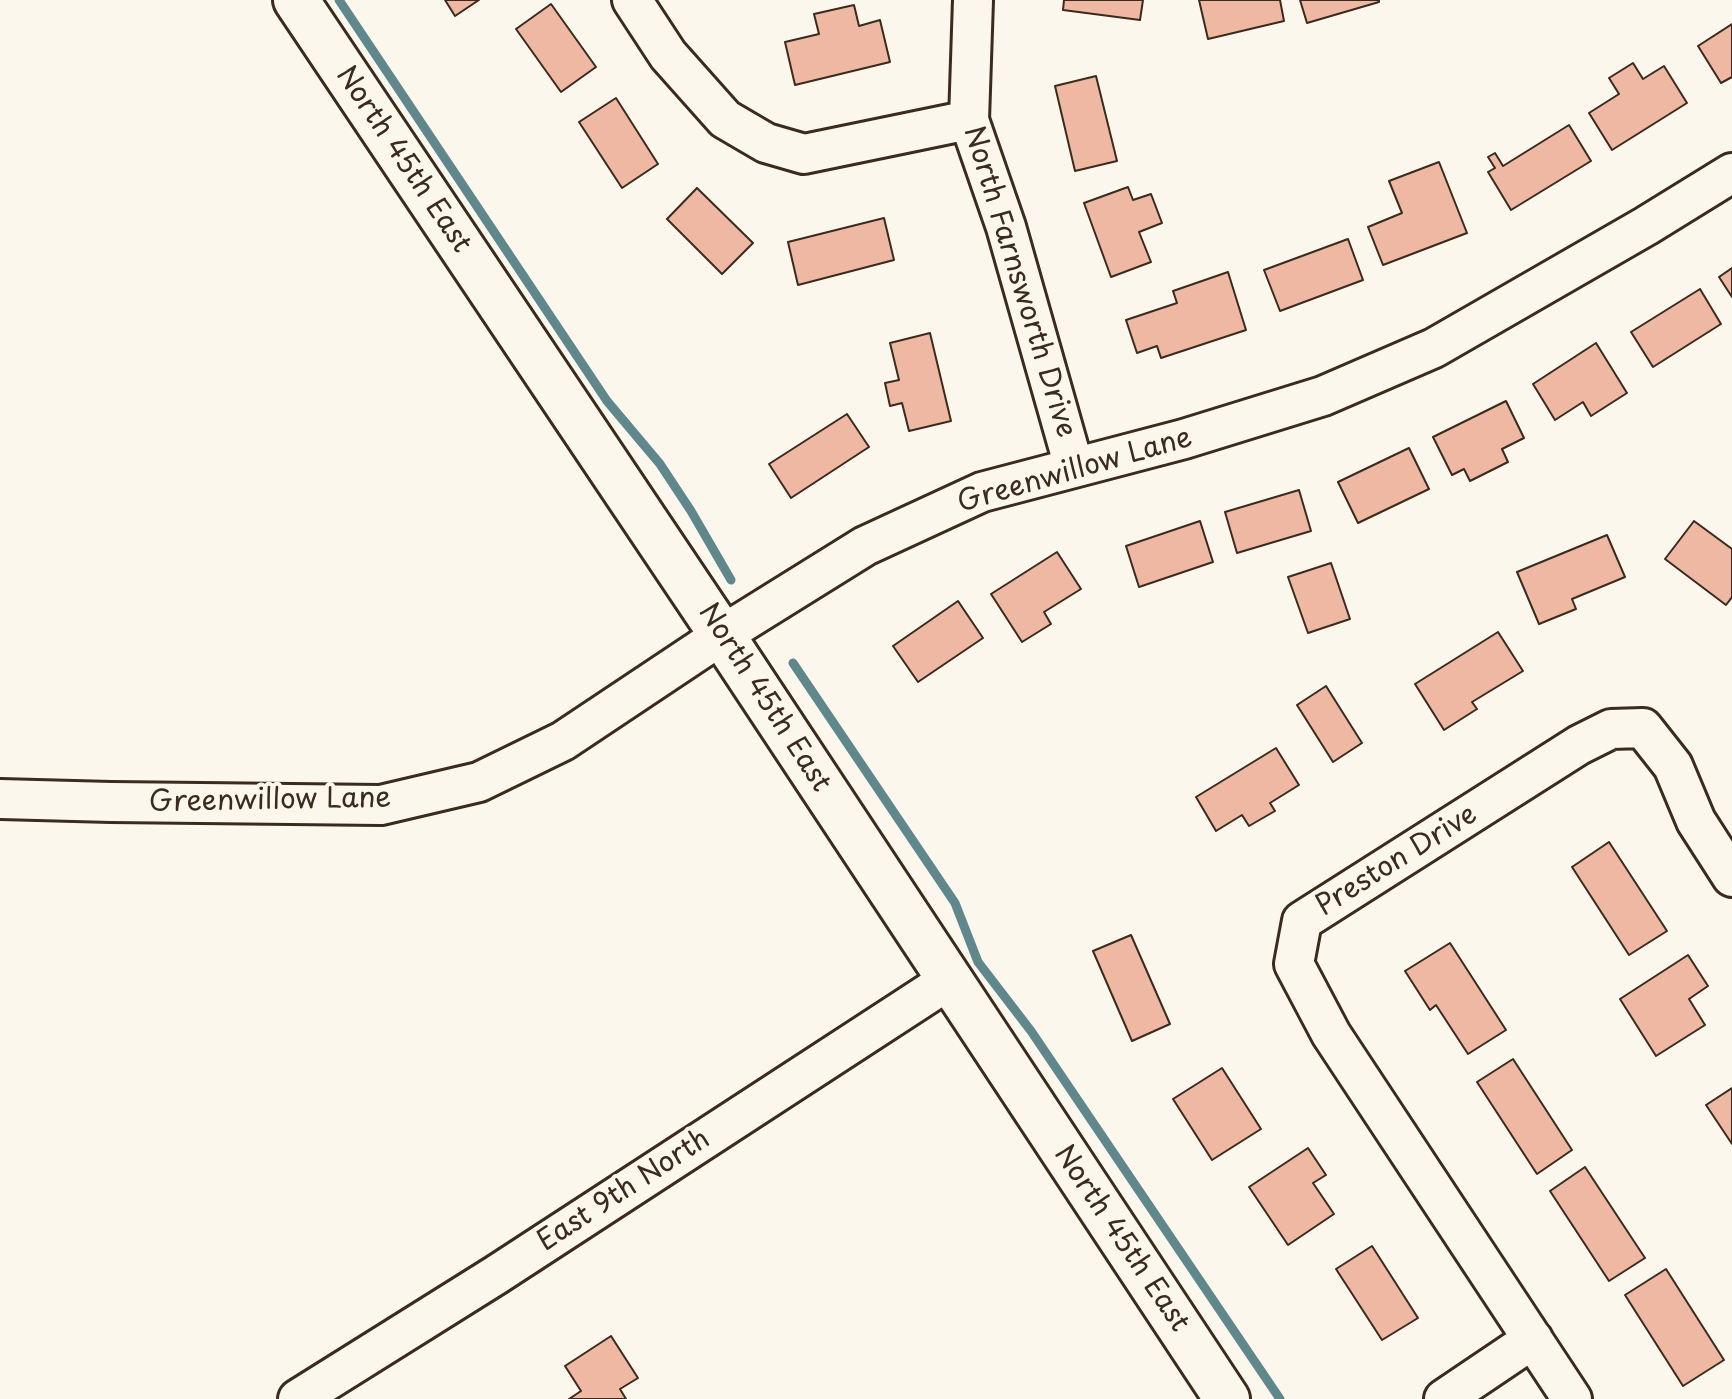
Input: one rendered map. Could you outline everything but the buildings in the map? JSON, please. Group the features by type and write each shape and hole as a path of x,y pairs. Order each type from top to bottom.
{"main road":[{"name":"North 45th East","path":"296,0 722,635 1227,1399"}],"street":[{"path":"632,0 668,55 725,119 766,143 804,154 969,120"},
{"name":"North Farnsworth Drive","path":"973,0 969,120 1006,227 1074,467"},
{"name":"Greenwillow Lane","path":"0,799 381,805 479,782 563,741 722,635 865,546 982,492 1184,439 1323,396 1434,348 1732,173"},
{"name":"Preston Drive","path":"1533,1339 1331,1034 1294,964 1302,921 1579,745 1611,729 1643,728 1673,766 1696,821 1732,877"},
{"name":"East 9th North","path":"298,1399 949,980"},
{"path":"1444,1399 1533,1339 1572,1399"}],"waterway":[{"path":"339,0 607,401 660,464 731,580"},
{"path":"793,663 955,903 978,962 1031,1031 1280,1399"}]}
